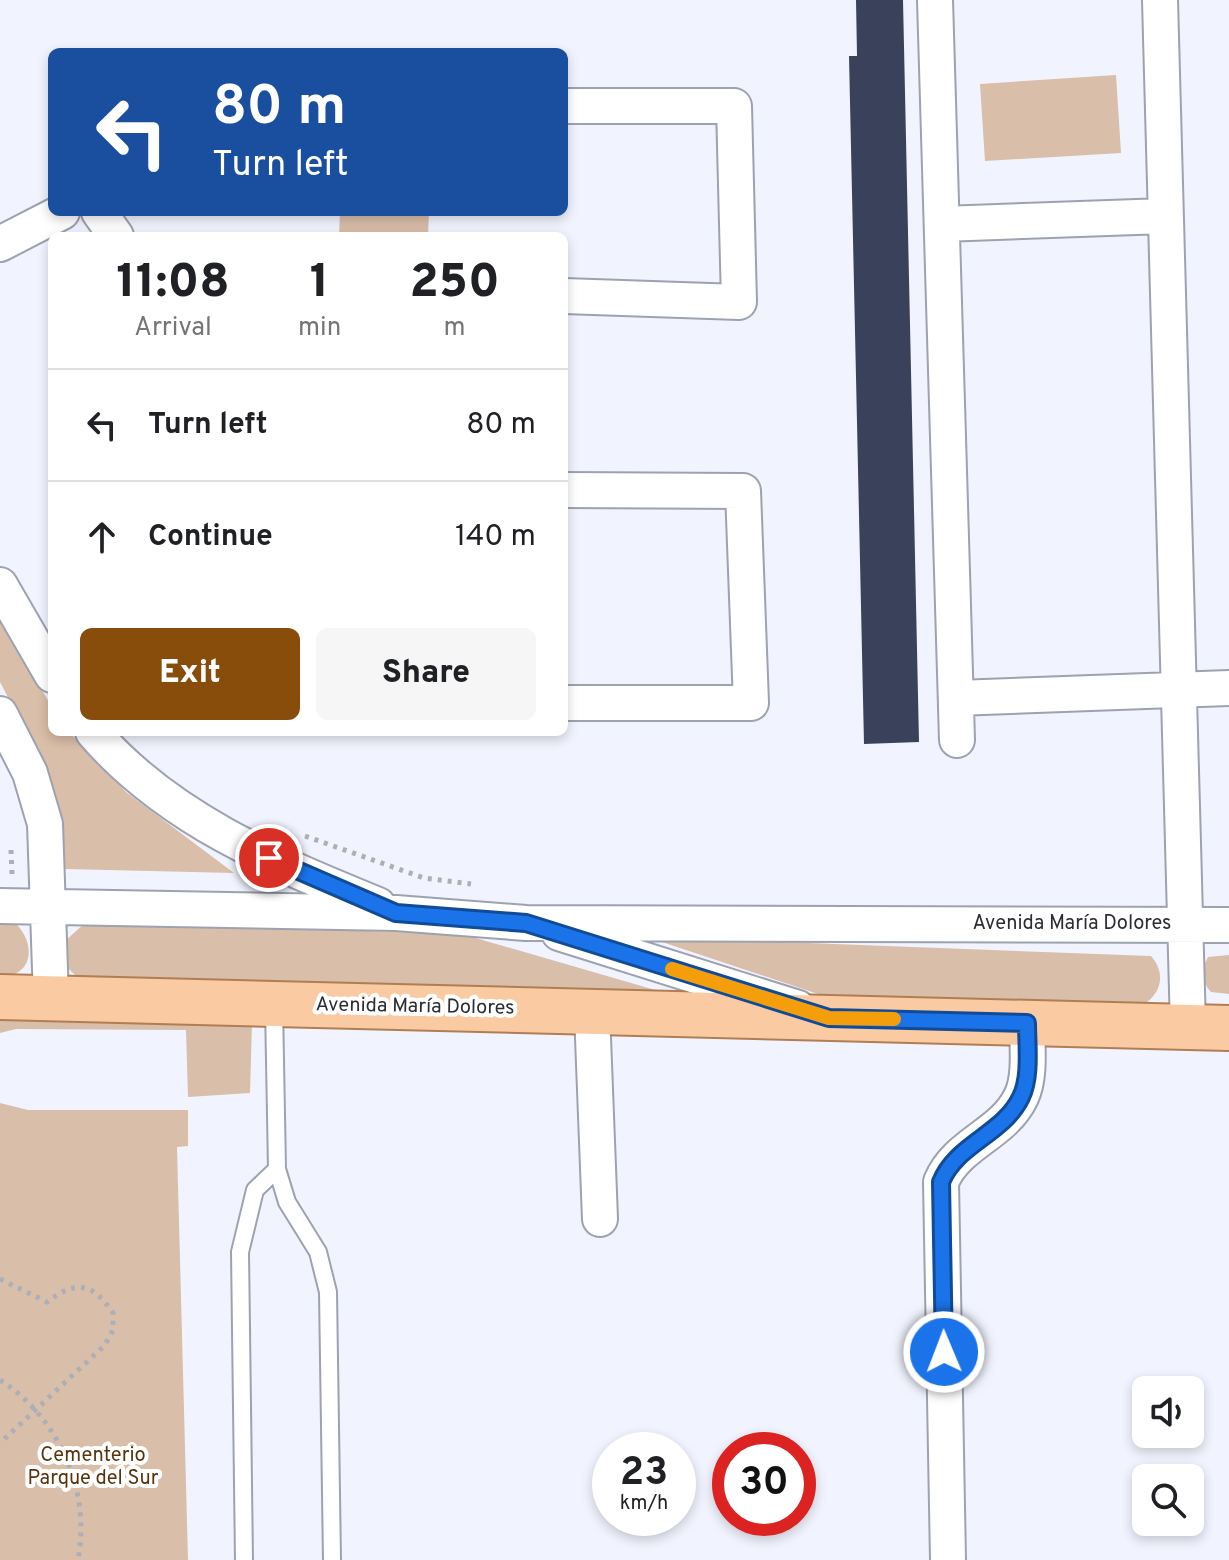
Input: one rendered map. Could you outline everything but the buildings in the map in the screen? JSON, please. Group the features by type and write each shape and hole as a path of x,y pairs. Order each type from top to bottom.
{"main road":[{"name":"Avenida María Dolores","path":"0,997 1208,1027"}],"street":[{"path":"935,0 957,740"},
{"path":"1160,0 1186,924"},
{"path":"568,106 734,106 739,302 568,296"},
{"path":"0,244 54,216"},
{"path":"942,224 1165,216"},
{"path":"568,490 743,491 751,703 568,703"},
{"path":"0,585 48,668"},
{"path":"956,698 1229,688"},
{"path":"0,714 30,773 45,824 51,998"},
{"path":"97,736 145,785 218,834 396,913"},
{"name":"Avenida María Dolores","path":"0,906 396,913 526,923 1229,925"},
{"name":"Avenida María Dolores","path":"526,923 829,1018"},
{"name":"Avenida María Dolores","path":"1186,924 1208,1027"},
{"path":"592,1012 600,1219"},
{"path":"948,1560 941,1182 947,1167 960,1153 994,1129 1022,1096 1027,1023"}],"lane":[{"path":"274,1004 277,1169 287,1202 318,1252 328,1292 332,1560"},
{"path":"244,1560 240,1252 255,1190 277,1169"}],"path":[{"path":"0,1279 47,1302 63,1290 80,1286 92,1289 113,1313 113,1330 105,1345 0,1443"},
{"path":"0,1380 36,1409 61,1447 80,1507 78,1560"}],"green space":[{"path":"1116,75 1121,153 985,161 980,84"},
{"path":"340,216 429,216 428,232 339,232"},
{"path":"0,620 48,700 48,736 73,736 126,792 234,873 65,869 60,822 46,770 0,682"},
{"path":"0,922 14,922 26,939 26,964 12,975 0,976"},
{"path":"86,922 462,934 669,994 90,979 77,977 66,966 64,942"},
{"path":"647,937 1151,956 1159,969 1160,982 1154,995 1143,1005 818,994"},
{"path":"1229,955 1229,994 1211,992 1203,975 1208,957"},
{"path":"0,1017 252,1023 250,1093 188,1097 186,1030 16,1029 0,1033"},
{"name":"Cementerio Parque del Sur","path":"0,1103 28,1110 188,1110 188,1146 177,1147 188,1560 0,1560"}],"slow traffic":[{"path":"672,969 829,1018 894,1019"}],"route":[{"path":"269,858 396,913 526,923 829,1018 1027,1023 1022,1096 1005,1120 960,1153 947,1167 941,1182 944,1352"}]}
